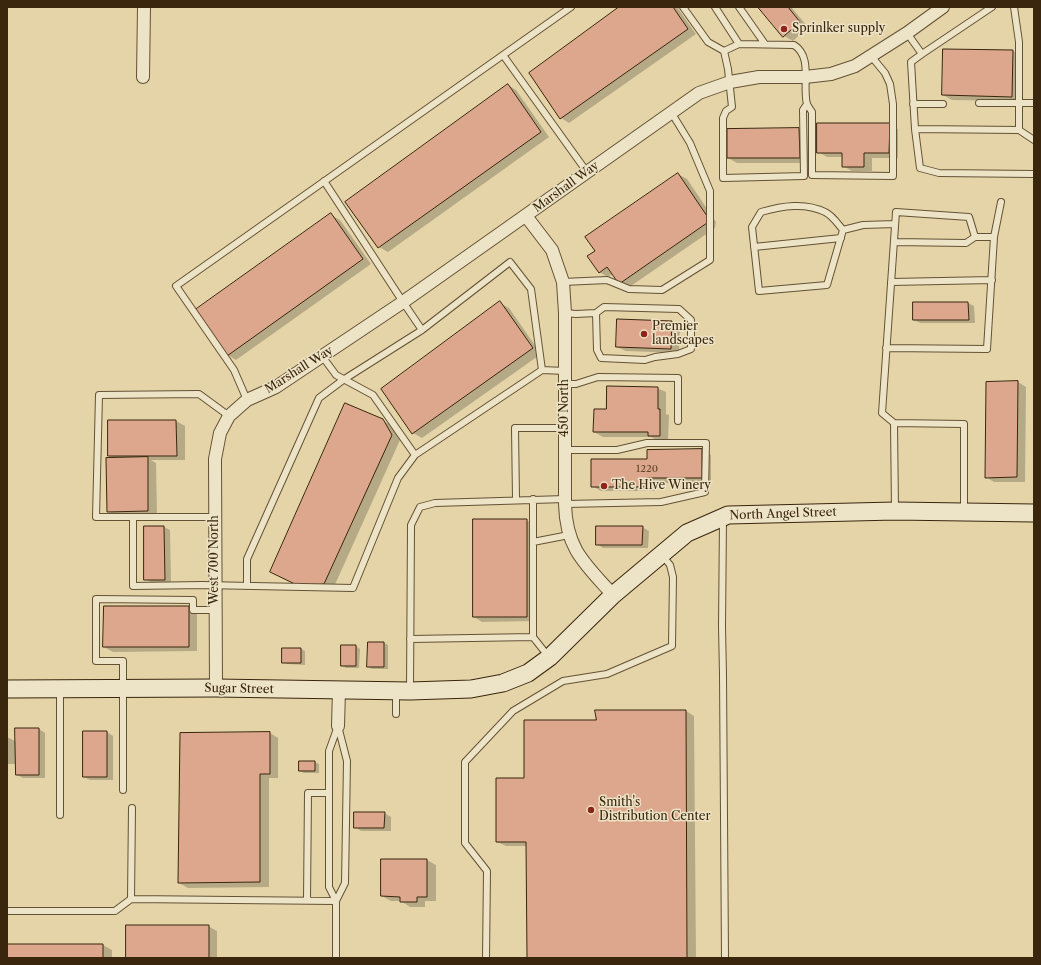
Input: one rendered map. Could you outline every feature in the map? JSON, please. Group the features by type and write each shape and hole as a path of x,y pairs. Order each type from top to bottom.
{"street":[{"path":"143,77 144,7"},
{"name":"Marshall Way","path":"220,433 229,416 247,400 276,387 402,302 699,93 730,82 758,77 805,77 831,74 855,66 943,7"},
{"name":"450 North","path":"526,216 552,250 563,282 565,313 565,519 569,535 578,555 613,596"},
{"name":"West 700 North","path":"216,688 215,459 220,433"},
{"name":"North Angel Street","path":"471,689 503,683 528,672 550,657 613,596 687,533 728,515 756,513 895,511 1034,513"},
{"name":"Sugar Street","path":"7,689 471,689"},
{"path":"338,726 339,690"}],"lane":[{"path":"247,400 234,370 176,286 571,7"},
{"path":"683,7 708,42 724,51 730,82 732,108 726,111 723,118 724,178 804,176 803,110 807,104"},
{"path":"715,7 739,44"},
{"path":"739,7 765,44"},
{"path":"992,7 911,62 915,129 920,168 939,173 1034,174"},
{"path":"1014,7 1020,42 1019,130"},
{"path":"906,33 922,54"},
{"path":"724,51 739,44 794,45 800,49 805,62 807,104 812,112 812,176 893,176 893,104 890,84 885,73 871,56"},
{"path":"504,55 587,172"},
{"path":"979,103 1034,103"},
{"path":"913,104 943,104"},
{"path":"563,282 607,280 629,289 662,290 710,260 710,191 690,143 671,112"},
{"path":"915,129 1019,130 1034,140"},
{"path":"324,181 402,302 422,330"},
{"path":"886,348 987,349 994,237 1001,202"},
{"path":"806,206 827,212 843,230 828,285 759,292 752,227 761,212 778,207 806,206"},
{"path":"964,512 964,424 894,423 882,413 896,212 969,217 975,237"},
{"path":"843,230 863,225 895,224"},
{"path":"894,242 966,243 975,237 994,237"},
{"path":"754,247 841,238"},
{"path":"247,586 247,559 319,398 343,380 422,330 510,262 531,289 542,370"},
{"path":"891,282 992,280"},
{"path":"565,313 596,313 604,307 679,309 691,320 691,349 678,354 645,360 601,358 596,350 596,313"},
{"path":"322,356 336,375 373,395 416,455"},
{"path":"133,517 133,586 216,585 353,588 398,478 416,455 542,370 565,371"},
{"path":"565,384 576,384 598,377 678,378 678,421"},
{"path":"215,517 96,517 99,395 199,394 229,416"},
{"path":"894,423 895,511"},
{"path":"516,499 516,428 564,428"},
{"path":"396,714 403,690 410,639 411,525 420,507 435,503 516,499 661,502 705,492 706,443 647,443 617,450 564,450"},
{"path":"534,499 533,638 550,657"},
{"path":"723,517 722,628 724,675 725,958"},
{"path":"534,542 569,535"},
{"path":"486,958 487,871 464,843 465,762 513,711 563,681 608,674 672,646 673,577 670,565 661,554"},
{"path":"123,790 123,661 96,661 96,599 193,600 193,610 216,610"},
{"path":"410,639 533,638"},
{"path":"60,688 60,815"},
{"path":"336,900 329,887 329,751 338,726"},
{"path":"336,958 336,900 345,883 347,761 338,726"},
{"path":"307,900 308,793 329,793"},
{"path":"131,899 132,808"},
{"path":"7,911 115,911 131,899 336,900"}],"building":[{"path":"619,7 673,7 688,29 560,119 529,73"},
{"name":"Sprinlker supply","path":"758,7 788,7 800,22 783,37"},
{"path":"943,49 1013,50 1012,97 942,95"},
{"path":"508,84 541,132 378,248 345,202"},
{"path":"817,123 890,123 889,153 864,153 864,167 842,167 842,153 817,153"},
{"path":"799,128 800,158 727,158 727,129"},
{"path":"678,173 707,216 707,223 619,284 607,267 599,273 587,256 595,251 585,237"},
{"path":"331,213 363,259 227,356 195,310"},
{"path":"500,301 533,348 412,434 381,389"},
{"path":"913,302 968,302 969,320 913,320"},
{"name":"Premier landscapes","path":"617,319 672,321 671,349 616,347"},
{"path":"1018,381 1017,477 985,478 986,382"},
{"path":"607,386 658,387 660,436 648,436 648,432 593,432 594,409 606,409"},
{"path":"345,403 383,419 392,435 324,584 299,586 270,572"},
{"path":"108,420 176,420 177,456 108,456"},
{"path":"702,449 702,478 646,478 646,487 591,487 591,459 647,459 647,450"},
{"path":"148,457 148,511 107,512 106,458"},
{"path":"473,519 527,519 527,617 473,617"},
{"path":"144,526 164,526 165,580 144,580"},
{"path":"596,526 643,526 642,545 596,545"},
{"path":"104,606 189,606 189,647 103,647"},
{"path":"368,642 384,642 384,667 367,667"},
{"path":"341,645 356,645 356,666 341,666"},
{"path":"282,648 301,648 301,663 282,663"},
{"name":"Smith's Distribution Center","path":"595,710 686,710 687,958 527,958 526,842 496,842 496,778 524,778 524,720 596,720"},
{"path":"15,728 39,728 39,775 16,775"},
{"path":"83,731 107,731 107,777 83,777"},
{"path":"270,732 270,774 260,774 260,882 178,883 180,733"},
{"path":"299,761 315,761 315,771 299,771"},
{"path":"354,812 385,812 384,828 354,828"},
{"path":"381,859 427,859 427,897 417,897 417,902 400,902 400,897 381,896"},
{"path":"126,925 209,925 209,958 126,958"},
{"path":"7,944 103,944 103,958 7,958"}],"place":[{"name":"Sprinlker supply","path":"784,29"},
{"name":"Premier landscapes","path":"644,334"},
{"name":"The Hive Winery","path":"604,486"},
{"name":"Smith's Distribution Center","path":"591,810"}]}
